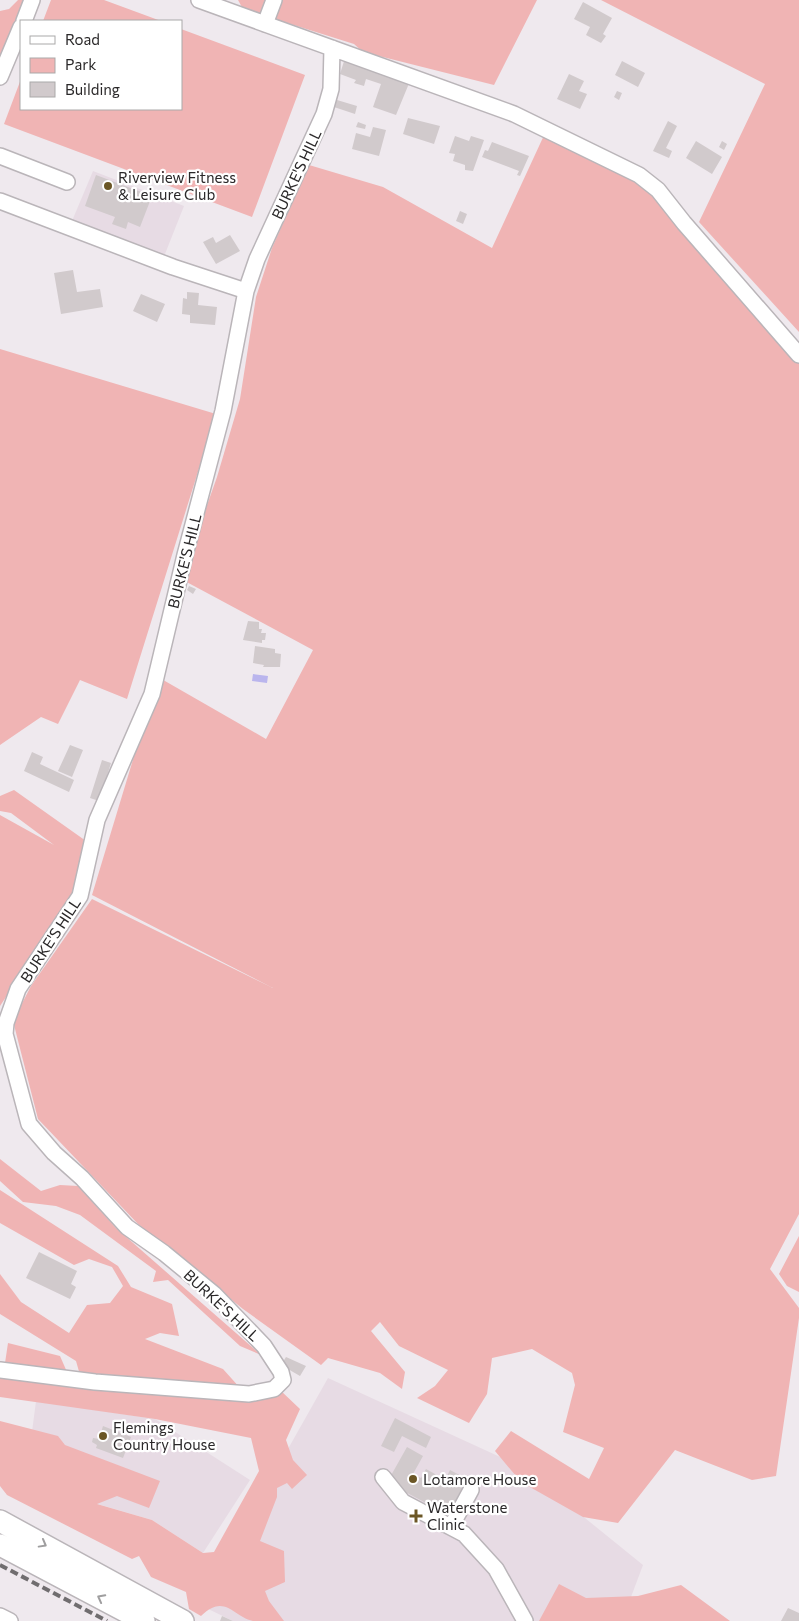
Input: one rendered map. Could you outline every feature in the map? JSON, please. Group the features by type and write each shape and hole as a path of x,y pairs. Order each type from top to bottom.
{"highway":[{"path":"0,1521 183,1621"},
{"path":"0,1545 144,1621"}],"street":[{"path":"24,20 32,0"},
{"path":"198,0 514,114 638,175 658,190 684,223 799,355"},
{"path":"265,24 274,0"},
{"path":"0,77 20,29"},
{"name":"BURKE'S HILL","path":"0,1370 95,1382 249,1394 268,1391 280,1386 283,1380 282,1372 264,1346 214,1294 164,1253 127,1227 82,1178 54,1153 29,1124 5,1034 6,1023 18,989 80,896 97,820 152,694 185,555 223,411 246,291 257,259 324,114 331,89 332,48"},
{"path":"0,156 68,182"},
{"path":"0,201 173,267 246,291"},
{"path":"383,1477 403,1502 452,1526 464,1534 496,1569 525,1621"},
{"path":"452,1526 471,1490"},
{"path":"0,1616 10,1621"}],"shaded area":[{"path":"93,171 184,206 163,259 72,221"},
{"path":"253,674 268,676 267,683 252,681"},
{"name":"Waterstone Clinic","path":"328,1378 522,1467 643,1565 622,1621 233,1621 200,1605"},
{"path":"36,1401 155,1419 250,1480 203,1553 152,1520 57,1492 32,1432"}],"green space":[{"path":"18,0 29,0 0,66 0,11 9,9"},
{"path":"51,0 104,0 158,20 43,20"},
{"path":"238,0 537,0 494,85 363,52 354,44 243,9"},
{"path":"601,0 799,0 799,332 699,222 765,84"},
{"path":"182,29 305,75 252,217 4,124 20,82 20,110 182,110"},
{"path":"546,131 652,185 799,354 799,1214 770,1269 799,1308 799,1318 776,1476 752,1480 675,1450 618,1523 583,1517 521,1482 495,1451 511,1431 589,1479 604,1448 563,1432 575,1385 572,1373 532,1349 492,1358 487,1394 469,1423 417,1398 435,1386 448,1370 399,1346 380,1322 371,1331 405,1372 402,1389 380,1373 328,1358 321,1365 243,1309 138,1224 38,1119 13,1021 31,986 92,899 273,988 92,895 158,677 266,739 313,650 181,579 217,477 240,399 256,297 272,248 309,165 383,187 492,248"},
{"path":"0,349 216,414 127,699 80,680 58,724 41,717 0,745"},
{"path":"14,790 86,841 76,891 0,1006 0,815 54,845 11,813 0,811 0,796"},
{"path":"0,1159 41,1191 60,1185 78,1186 116,1228 261,1355 240,1346 168,1280 153,1282 156,1271 80,1215 56,1206 23,1202 0,1181"},
{"path":"0,1190 118,1266 131,1287 172,1304 179,1336 160,1333 145,1339 223,1369 241,1389 80,1375 76,1361 0,1314 0,1274 21,1302 69,1333 87,1305 110,1303 123,1286 112,1267 89,1259 74,1265 0,1223"},
{"path":"799,1236 799,1292 787,1286 779,1274"},
{"path":"8,1343 60,1356 67,1372 5,1363"},
{"path":"0,1376 280,1390 300,1409 286,1440 293,1460 307,1475 292,1489 287,1483 277,1488 277,1497 260,1541 284,1551 285,1582 265,1591 269,1601 284,1621 253,1621 222,1606 209,1609 201,1616 189,1609 186,1592 151,1577 139,1556 132,1559 7,1495 0,1486 0,1421 58,1436 65,1445 160,1481 149,1508 117,1496 97,1504 152,1520 203,1553 214,1552 259,1471 251,1438 155,1419 0,1397"},
{"path":"559,1584 586,1598 638,1596 681,1585 730,1621 539,1621"}],"building":[{"path":"583,2 612,18 603,34 606,36 601,43 586,35 590,27 574,19"},
{"path":"345,58 410,81 396,115 373,107 381,84 366,79 364,86 354,83 356,80 340,74"},
{"path":"622,61 645,73 638,87 615,75"},
{"path":"569,74 584,81 579,91 587,94 580,109 557,99"},
{"path":"617,91 622,93 619,100 614,97"},
{"path":"337,100 357,106 355,114 334,107"},
{"path":"408,118 440,126 434,144 403,134"},
{"path":"668,121 677,126 666,148 672,151 669,158 653,151"},
{"path":"358,122 366,125 365,129 356,127"},
{"path":"373,127 386,130 379,156 352,149 356,133 370,137"},
{"path":"455,136 469,141 471,136 484,140 473,171 465,170 465,165 453,161 455,154 449,153"},
{"path":"696,141 722,157 712,174 686,158"},
{"path":"722,141 727,144 724,150 719,147"},
{"path":"492,142 529,156 520,176 517,175 519,171 482,157 485,150 488,151"},
{"path":"96,175 152,196 140,227 128,222 126,229 112,224 115,217 85,206"},
{"path":"460,211 467,214 463,224 456,221"},
{"path":"230,235 240,251 216,264 203,242 213,237 216,243"},
{"path":"73,270 77,292 100,289 103,307 61,314 54,273"},
{"path":"187,292 199,293 198,305 217,307 215,325 190,323 190,315 182,314 183,298 187,299"},
{"path":"141,294 165,304 157,322 133,311"},
{"path":"189,586 196,589 193,594 187,590"},
{"path":"248,621 259,622 259,629 262,629 261,633 266,633 265,640 262,640 262,643 243,640"},
{"path":"255,646 275,649 275,653 281,654 280,667 263,667 264,665 253,663"},
{"path":"70,745 83,750 72,777 58,771"},
{"path":"32,752 43,757 40,764 74,780 69,792 24,771"},
{"path":"102,760 111,763 99,801 90,798"},
{"path":"39,1252 77,1271 71,1284 76,1287 70,1299 26,1278"},
{"path":"286,1357 306,1366 300,1376 281,1365"},
{"path":"395,1418 431,1437 426,1448 402,1436 394,1452 381,1446"},
{"path":"103,1426 131,1437 123,1458 96,1448 97,1445 92,1442 93,1438 99,1439"},
{"name":"Lotamore House","path":"407,1447 423,1456 413,1474 421,1478 426,1469 444,1479 441,1488 450,1470 467,1479 450,1511 439,1505 437,1509 398,1488 400,1485 389,1479"},
{"path":"788,1608 799,1613 799,1621 781,1621"},
{"path":"222,1616 233,1621 220,1621"}],"railway":[{"path":"0,1565 107,1621"}],"place":[{"name":"Riverview Fitness & Leisure Club","path":"108,186"},
{"name":"Flemings Country House","path":"103,1436"},
{"name":"Lotamore House","path":"413,1479"},
{"name":"Waterstone Clinic","path":"416,1516"}]}
